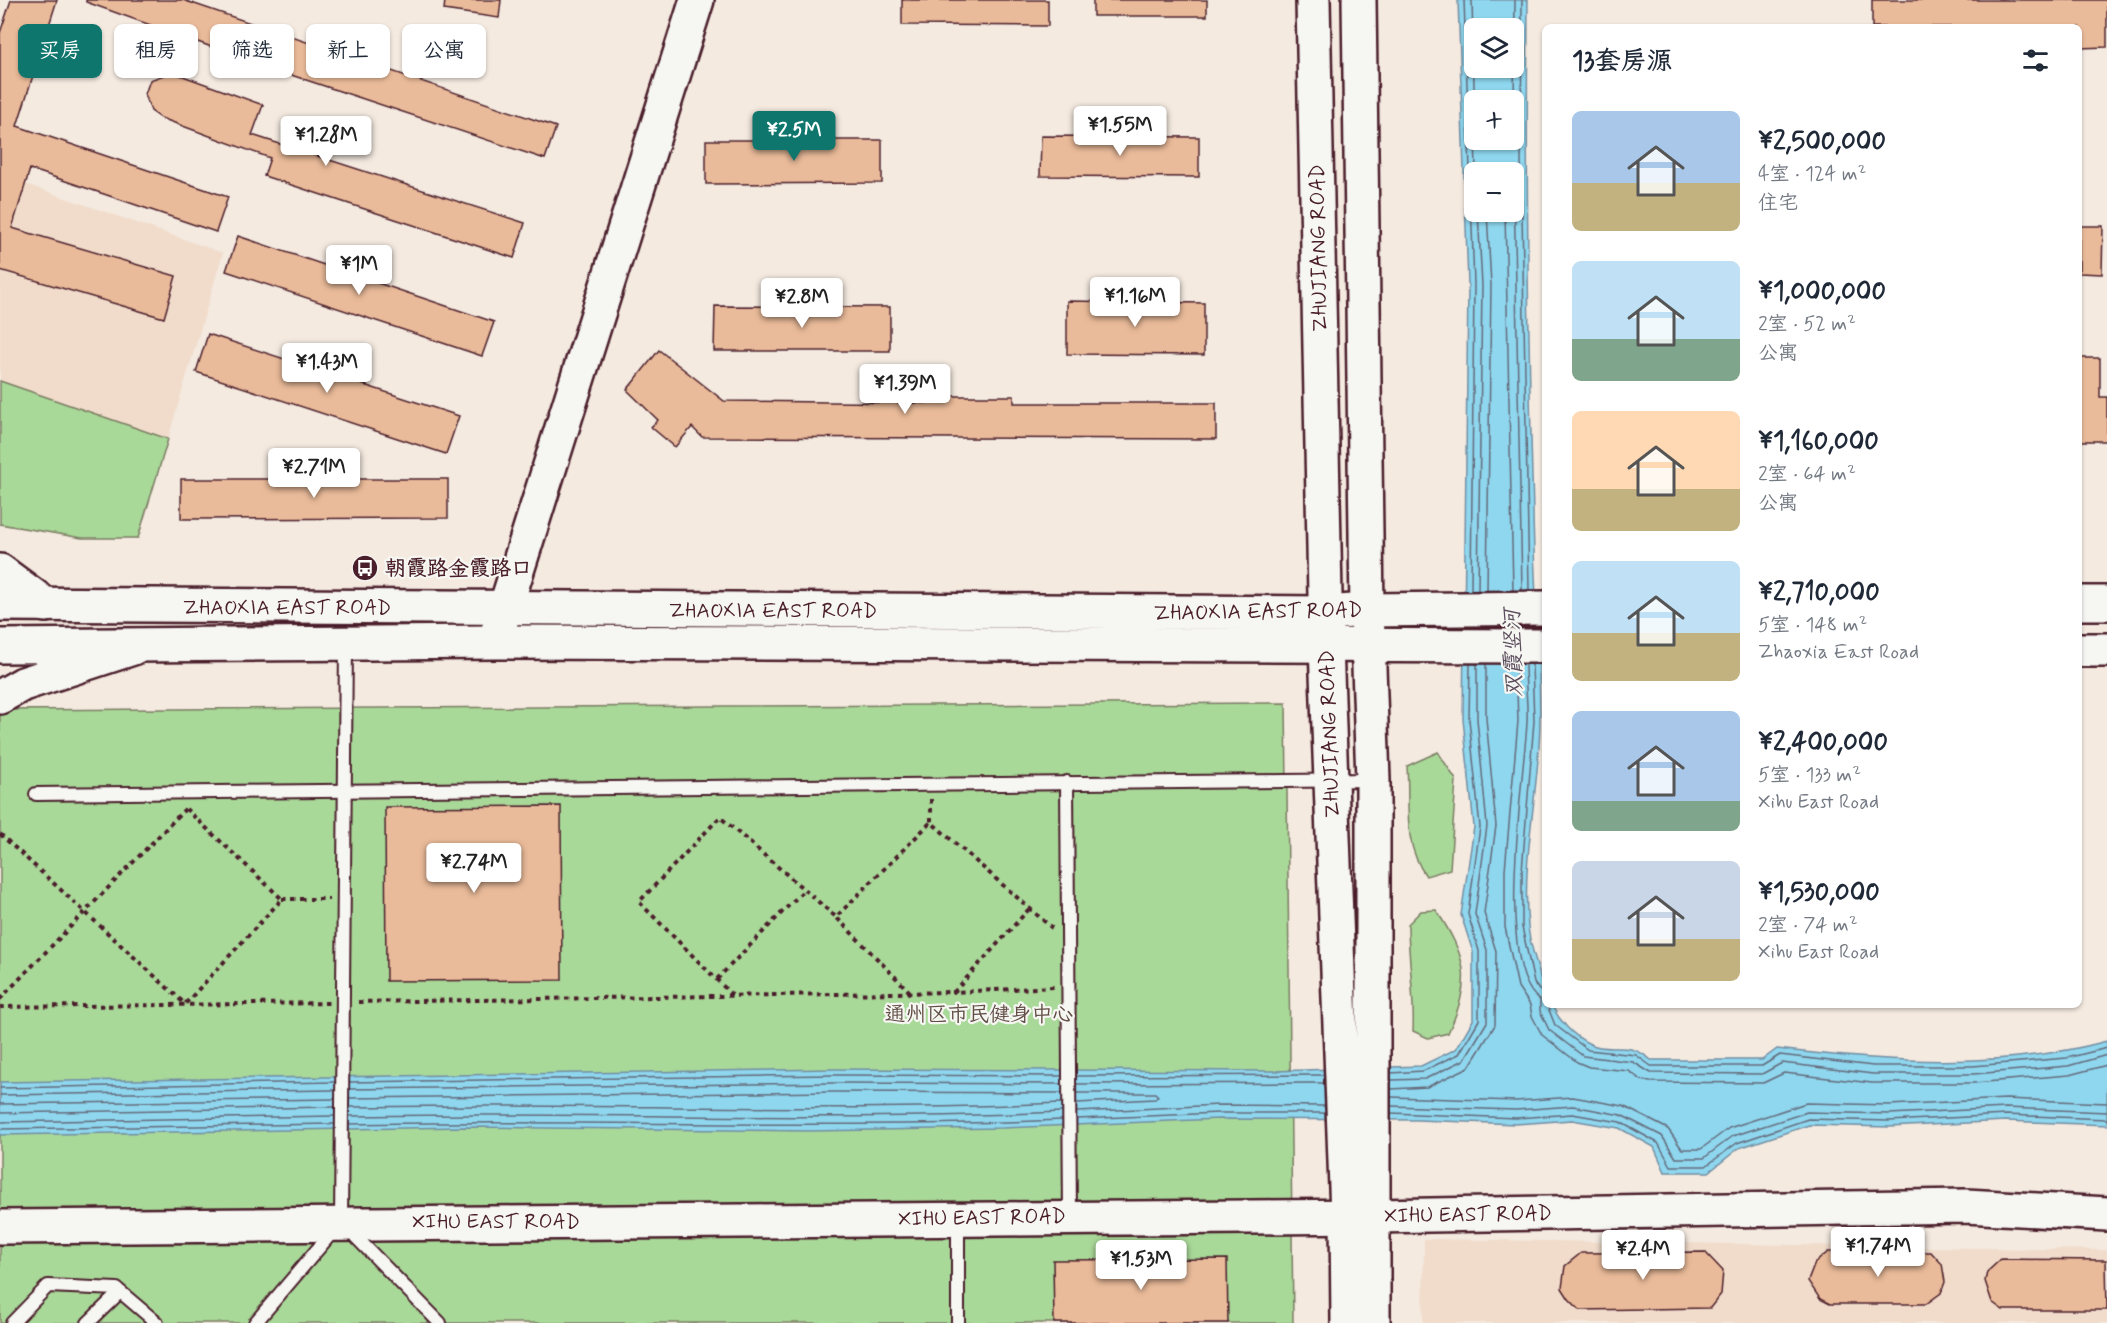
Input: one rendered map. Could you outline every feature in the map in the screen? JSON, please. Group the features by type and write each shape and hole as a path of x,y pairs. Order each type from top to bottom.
{"street":[{"path":"495,642 697,0"},
{"name":"ZHUJIANG ROAD","path":"1313,0 1326,646 1357,1053 1360,1215 1373,1323"},
{"name":"ZHUJIANG ROAD","path":"1357,1053 1372,780 1367,610 1359,0"},
{"path":"0,571 46,605"},
{"path":"2082,603 2107,603"},
{"name":"ZHAOXIA EAST ROAD","path":"0,604 1325,613 1367,610 1542,608"},
{"name":"ZHAOXIA EAST ROAD","path":"0,646 495,642 1542,646"},
{"path":"0,697 23,684 142,645"},
{"path":"2082,650 2107,650"},
{"name":"XIHU EAST ROAD","path":"0,1227 341,1222 1360,1215 1966,1206 2107,1214"},
{"name":"ZHUJIANG ROAD","path":"1348,1323 1360,1215"}],"lane":[{"path":"255,1323 341,1222 344,1140 346,643"},
{"path":"36,794 1372,780"},
{"path":"1068,782 1070,1216"},
{"path":"958,1218 958,1323"},
{"path":"341,1222 440,1323"},
{"path":"12,1323 48,1286 117,1288 157,1323"},
{"path":"88,1323 120,1292"}],"path":[{"path":"836,917 931,822 930,786"},
{"path":"0,999 202,792"},
{"path":"186,809 282,899 344,899"},
{"path":"733,996 639,902 720,817 836,917 910,992"},
{"path":"931,822 1051,928 1070,924"},
{"path":"0,834 184,1004"},
{"path":"717,979 804,890"},
{"path":"184,1004 282,899"},
{"path":"954,992 1029,909"},
{"path":"0,1007 954,992 1068,986"}],"shaded area":[{"path":"0,175 223,253 168,439 0,381"},
{"path":"1424,1239 2107,1250 2107,1323 1423,1323"}],"green space":[{"path":"0,381 168,439 138,538 82,538 0,524"},
{"name":"通州区市民健身中心","path":"1286,703 1293,1323 0,1323 0,710"},
{"path":"1438,752 1456,780 1450,869 1426,876 1418,863 1410,837 1407,766"},
{"path":"1436,910 1460,956 1463,984 1456,1015 1448,1033 1428,1038 1413,1031 1408,924 1421,911"}],"water":[{"name":"双霞竖河","path":"1458,0 1528,0 1529,320 1540,719 1527,874 1527,900 1529,936 1542,981 1542,1008 1554,1008 1567,1028 1590,1044 1605,1048 1627,1048 1651,1060 1762,1060 1777,1049 1901,1060 1984,1060 2067,1050 2107,1041 2107,1125 2006,1121 1889,1127 1809,1125 1739,1148 1709,1172 1665,1172 1654,1147 1619,1128 1572,1120 1516,1124 1417,1120 1219,1119 1003,1128 809,1131 464,1127 0,1135 0,1082 832,1069 1275,1071 1421,1066 1456,1049 1473,1020 1473,952 1461,915 1474,827 1463,719 1468,284 1466,222 1524,222 1524,162 1464,162 1464,170"}],"building":[{"path":"11,0 57,0 49,24 18,24 18,78 32,78 17,126 228,197 216,232 30,169 12,228 176,276 164,318 0,270 0,33"},
{"path":"86,0 183,0 253,24 210,24 210,46 198,42 198,24 147,24 86,2"},
{"path":"445,0 501,0 499,18 444,10"},
{"path":"902,0 1048,0 1048,26 902,25"},
{"path":"1093,0 1207,0 1207,16 1093,16"},
{"path":"1872,0 2107,0 2107,47 2082,48 2082,24 1872,24"},
{"path":"294,38 306,42 306,78 390,78 390,70 402,75 402,78 412,78 556,127 545,159 294,76"},
{"path":"189,78 263,105 252,135 525,223 514,258 264,176 270,158 161,118 151,111 145,94 150,80"},
{"path":"1041,136 1199,137 1199,177 1040,176"},
{"path":"706,140 882,140 882,183 706,184"},
{"path":"2082,226 2103,226 2102,274 2082,273"},
{"path":"238,236 494,322 482,356 226,271"},
{"path":"1067,301 1204,303 1204,355 1067,354"},
{"path":"715,306 890,307 890,351 714,351"},
{"path":"208,334 459,416 446,454 196,372"},
{"path":"659,350 724,401 926,403 925,396 1014,396 1014,403 1216,403 1216,439 702,437 692,427 675,447 651,427 658,420 627,390"},
{"path":"2082,358 2100,358 2100,397 2107,397 2107,441 2082,441"},
{"path":"181,479 448,479 448,518 181,519"},
{"path":"561,806 562,980 386,981 385,807"},
{"path":"1705,1252 1723,1271 1721,1294 1710,1308 1580,1310 1562,1288 1565,1266 1581,1253"},
{"path":"1828,1252 1931,1252 1942,1264 1945,1282 1941,1293 1926,1304 1830,1304 1820,1299 1808,1281 1815,1263"},
{"path":"1227,1259 1228,1323 1054,1323 1053,1260"},
{"path":"2001,1259 2106,1260 2107,1310 2003,1310 1992,1302 1985,1281 1987,1272"}],"place":[{"name":"朝霞路金霞路口","path":"365,568"}]}
